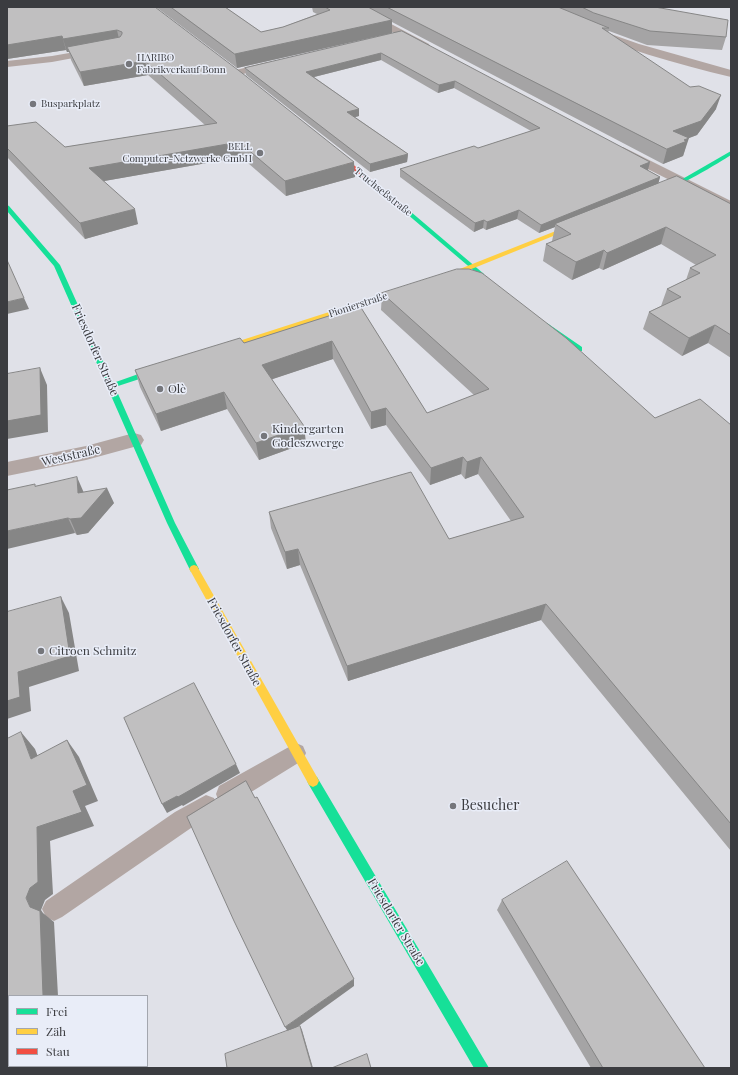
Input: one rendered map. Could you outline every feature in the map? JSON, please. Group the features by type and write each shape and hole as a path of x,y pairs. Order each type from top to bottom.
{"street":[{"path":"352,7 436,52"},
{"path":"545,7 571,21 610,38 731,74"},
{"path":"668,56 688,51 731,64"},
{"path":"226,66 244,80"},
{"name":"Truchseßstraße","path":"323,143 397,202 490,282"},
{"path":"611,145 731,207"},
{"path":"652,194 681,182 731,153"},
{"name":"Friesdorfer Straße","path":"7,207 57,265 171,523 201,584 296,753 482,1068"},
{"path":"434,280 472,268 587,220"},
{"name":"Pionierstraße","path":"209,354 419,285"},
{"path":"541,320 579,349"},
{"path":"111,386 171,366"},
{"name":"Weststraße","path":"7,469 86,453 134,440"}],"lane":[{"path":"386,37 401,34"},
{"path":"7,64 52,59 98,51"},
{"path":"235,73 280,62"},
{"path":"54,909 139,852 183,820 296,753"}],"building":[{"path":"7,7 155,7 242,73 354,162 285,181 239,142 89,168 135,209 80,223 7,148 7,126 36,122 65,147 217,123 145,61 80,72 67,47 120,37 122,32 117,30 63,39 62,36 7,45"},
{"path":"171,7 225,7 261,32 283,27 330,10 325,7 368,7 392,20 235,54"},
{"path":"387,7 558,7 609,28 602,28 690,87 699,86 721,95 701,121 673,131 689,138 684,140 687,141 667,149"},
{"path":"582,7 655,7 728,20 726,37 650,31 594,13"},
{"path":"402,31 650,162 640,166 660,177 541,225 519,210 487,222 484,220 475,223 400,169 474,146 478,148 540,128 455,81 439,85 381,53 306,72 359,109 347,112 408,154 370,164 245,68"},
{"path":"677,176 731,204 731,335 715,325 689,338 649,312 681,297 667,289 700,273 690,268 716,255 666,227 607,253 604,250 576,262 546,244 571,234 555,224"},
{"path":"7,260 24,298 7,302"},
{"path":"457,269 469,269 482,273 566,338 655,418 700,399 731,425 731,824 546,604 347,666 298,549 285,552 269,512 411,472 449,539 524,517 481,457 467,462 463,457 431,468 386,408 371,412 332,341 262,365 304,426 256,443 224,392 156,414 135,370 240,338 244,343 360,306 427,413 489,389 382,293"},
{"path":"40,368 41,415 7,421 7,374"},
{"path":"77,477 78,493 107,488 81,518 68,518 7,531 7,490"},
{"name":"Citroen Schmitz","path":"61,597 70,656 18,672 20,697 7,701 7,612"},
{"path":"194,683 236,764 178,797 177,796 162,804 124,718"},
{"path":"21,732 31,759 67,740 87,785 73,791 82,812 37,827 38,882 30,888 26,898 30,907 40,911 43,995 8,995 8,1067 46,1068 7,1068 7,739"},
{"path":"246,781 255,798 257,797 354,979 285,1027 234,921 187,817"},
{"path":"567,861 705,1068 603,1068 502,900"},
{"path":"300,1026 312,1068 227,1068 225,1054"},
{"path":"367,1054 371,1068 332,1068"}],"traffic: fast":[{"path":"658,191 681,182 731,153"},
{"path":"7,207 57,265 171,523 194,569"},
{"path":"402,207 482,275"},
{"path":"547,325 579,349"},
{"path":"111,386 164,368"},
{"path":"313,781 482,1068"}],"traffic: slow":[{"path":"440,278 472,267 581,223"},
{"path":"214,352 410,288"},
{"path":"194,569 313,781"}],"traffic: jam":[{"path":"332,150 402,207"}],"place":[{"name":"HARIBO Fabrikverkauf Bonn","path":"129,64"},
{"name":"Busparkplatz","path":"33,104"},
{"name":"BELL Computer-Netzwerke GmbH","path":"260,153"},
{"name":"Olè","path":"160,389"},
{"name":"Kindergarten Godeszwerge","path":"264,436"},
{"name":"Citroen Schmitz","path":"41,651"},
{"name":"Besucher","path":"453,806"}]}
